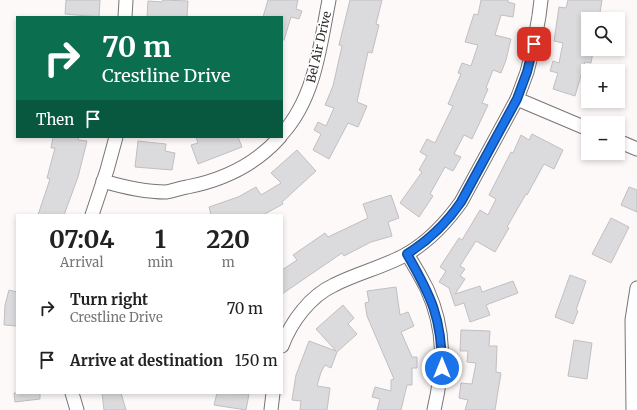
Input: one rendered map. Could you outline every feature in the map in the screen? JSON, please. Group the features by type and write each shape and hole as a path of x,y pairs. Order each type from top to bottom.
{"street":[{"path":"125,16 126,0"},
{"name":"Bel Air Drive","path":"283,133 296,116 306,97 313,76 330,0"},
{"path":"283,344 290,328 301,313 328,288 407,254 436,233 451,217 517,99 527,72 534,44 540,0"},
{"path":"517,99 581,126"},
{"path":"92,214 116,138"},
{"path":"103,180 134,188 168,192 203,184 218,180 238,171 256,159 279,138"},
{"path":"625,144 637,150"},
{"path":"407,254 435,309 440,330 442,368 434,410"},
{"path":"633,410 632,320 637,288"},
{"path":"72,394 77,410"},
{"path":"271,410 273,394"}],"building":[{"path":"66,0 100,0 99,16 65,14"},
{"path":"163,0 188,1 187,16 147,16 148,1 162,2"},
{"path":"268,0 298,0 296,9 302,11 299,19 291,17 284,40 283,16 263,16"},
{"path":"350,0 382,0 376,24 379,25 372,53 368,52 357,102 367,106 358,127 348,123 329,159 313,150 321,134 314,130 318,122 326,126 334,108 325,105 333,86 342,46 339,45"},
{"path":"481,0 508,0 508,2 515,4 513,17 501,15 495,35 511,39 506,60 501,73 493,70 486,88 488,89 482,103 488,105 472,139 464,135 454,154 461,157 453,171 445,167 430,194 433,196 419,217 400,203 422,172 419,170 427,156 420,152 427,139 435,143 453,106 448,104 461,74 458,73 462,63 471,66 478,45 465,42 474,14 478,15"},
{"path":"568,0 602,0 600,12 581,12 581,56 592,56 591,63 585,62 584,64 581,64 581,76 575,96 553,89 558,73 550,71 553,61 559,63 563,43 554,41 559,7 566,8"},
{"path":"532,134 563,150 554,169 544,164 507,227 509,228 495,252 476,241 460,266 465,269 460,276 465,279 455,294 480,286 482,292 513,281 518,293 486,305 490,315 470,322 464,303 455,306 449,288 439,282 446,271 440,267 459,238 462,240 480,210 488,215 496,199 489,195 511,152 513,153 521,135 529,140"},
{"path":"53,138 79,138 78,140 87,141 78,177 64,214 38,214 50,179 47,178 55,148 51,148"},
{"path":"196,138 238,138 242,147 198,164 191,145 198,143"},
{"path":"138,141 166,144 165,151 175,153 172,170 135,167"},
{"path":"297,150 316,171 282,202 283,204 265,214 211,214 209,207 238,197 256,187 261,195 281,183 271,173"},
{"path":"629,187 637,190 637,212 621,205"},
{"path":"391,195 399,218 388,222 392,236 371,242 344,256 342,253 283,293 283,269 297,260 293,255 325,233 328,237 368,218 363,204"},
{"path":"611,218 629,227 611,263 592,254"},
{"path":"570,275 586,281 573,324 555,317"},
{"path":"396,287 400,315 408,312 414,326 401,332 412,357 417,357 417,368 412,368 412,385 407,385 401,410 377,410 380,399 372,397 375,387 391,391 391,380 394,379 367,316 365,303 369,302 367,291"},
{"path":"9,290 16,292 16,326 4,325 5,305"},
{"path":"343,305 354,318 348,324 357,334 337,352 331,368 325,365 321,372 317,386 330,388 327,410 300,410 301,401 292,400 296,375 309,341 336,351 316,329"},
{"path":"461,330 490,331 489,346 497,346 496,372 501,373 495,410 465,410 468,400 459,398 461,383 472,384 476,363 467,362 468,351 460,351"},
{"path":"574,340 592,343 587,379 568,376"},
{"path":"14,393 40,394 40,399 15,402"},
{"path":"102,394 121,394 126,410 104,410"},
{"path":"217,394 249,394 246,410 214,405"}],"route":[{"path":"442,368 442,346 435,309 407,254 436,233 451,217 461,202 517,99 527,72 534,44"}]}
